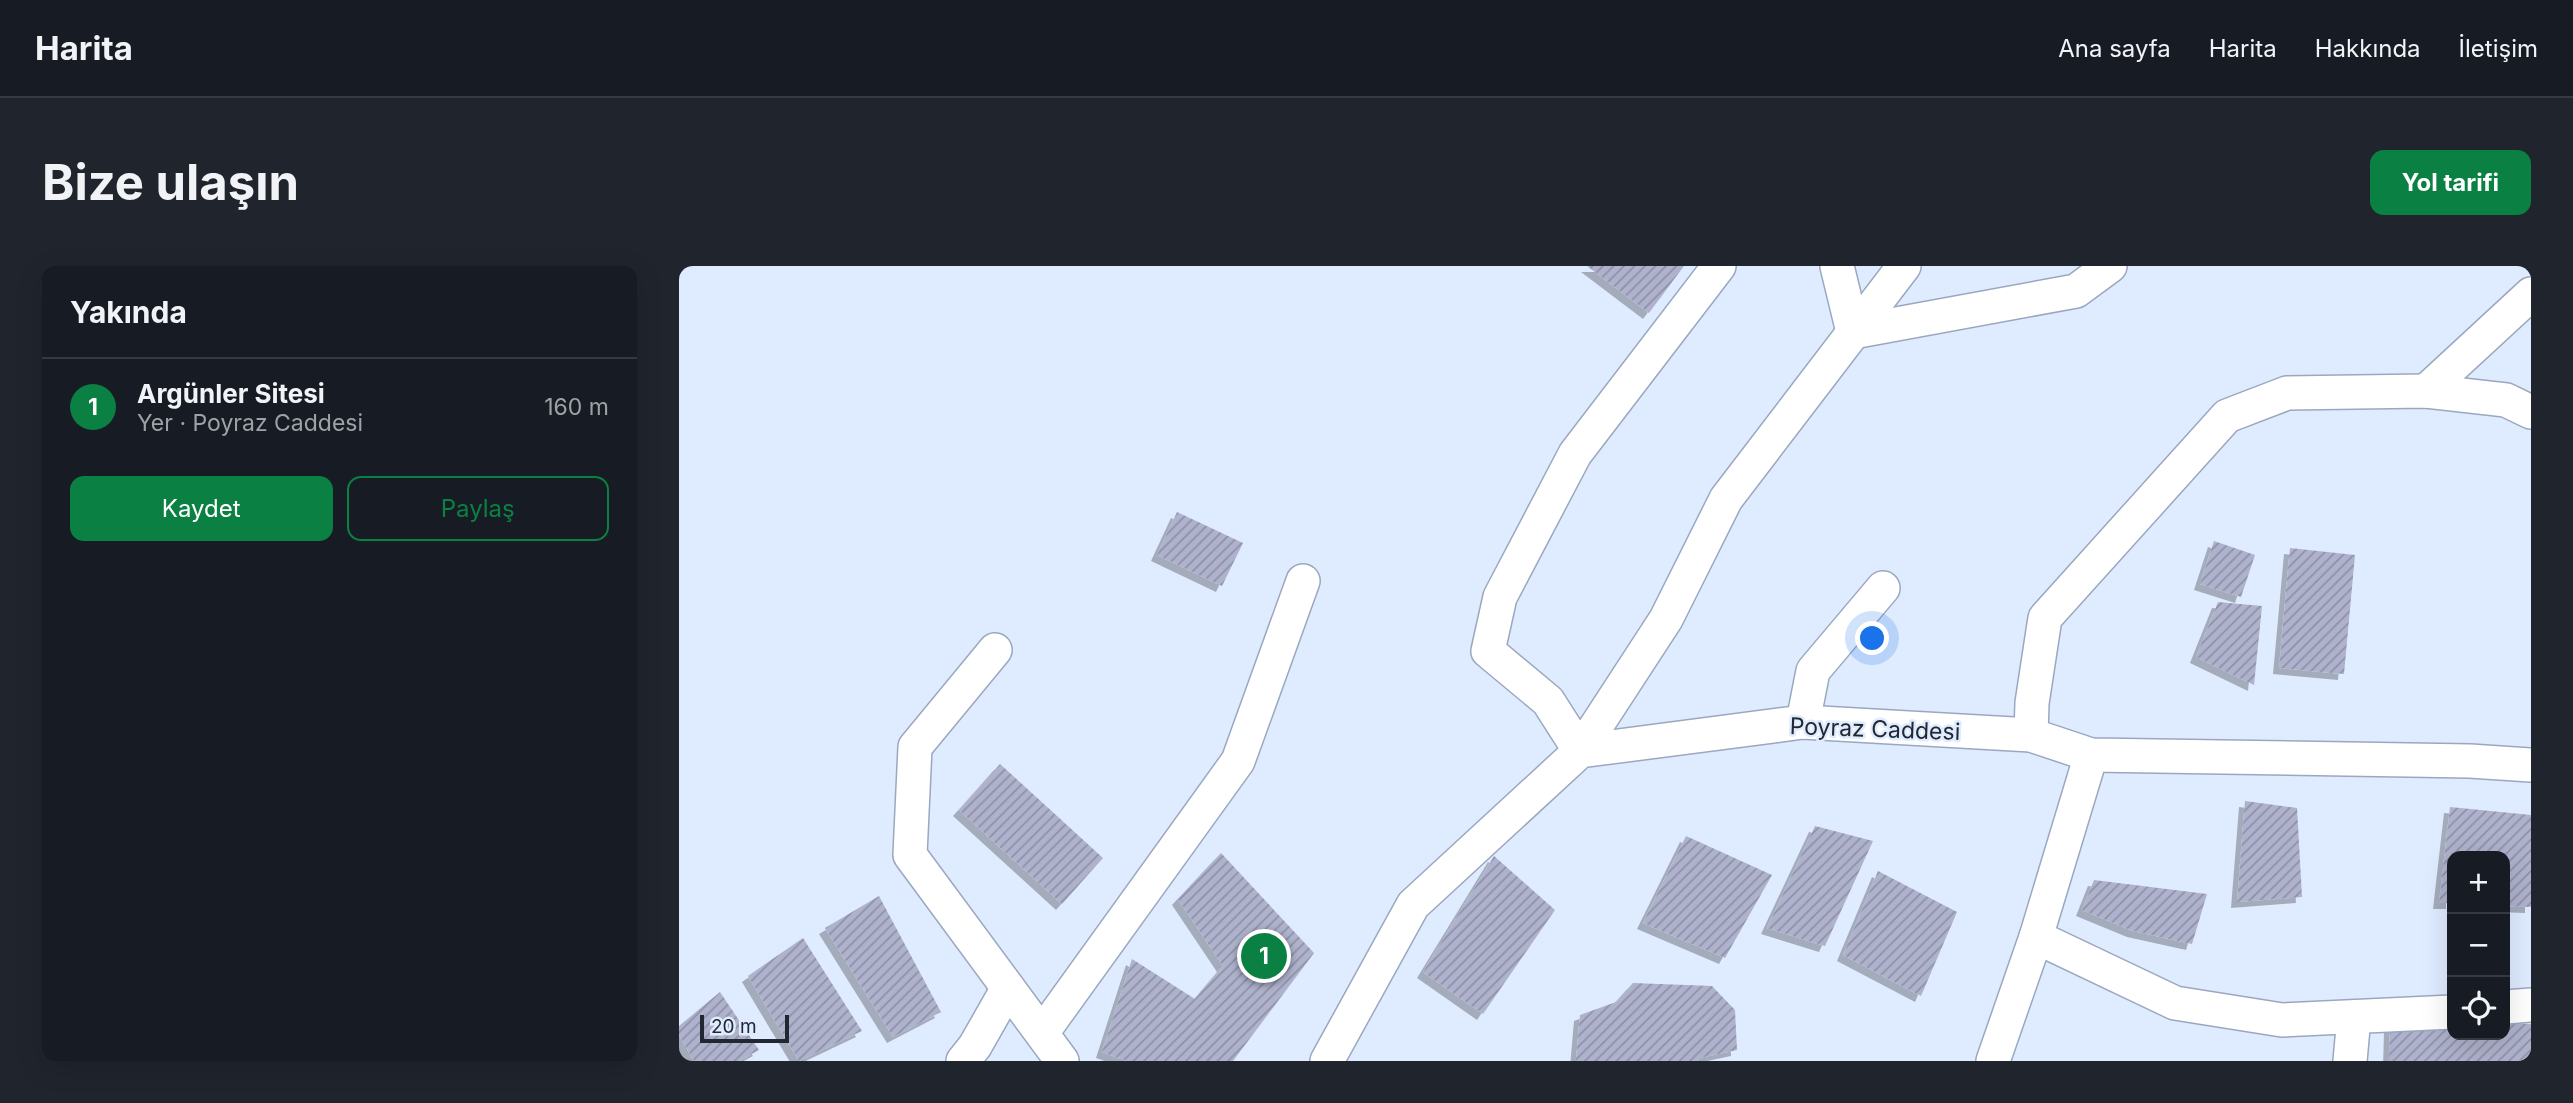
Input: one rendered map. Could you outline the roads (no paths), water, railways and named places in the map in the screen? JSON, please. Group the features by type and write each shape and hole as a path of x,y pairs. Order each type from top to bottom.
{"street":[{"path":"1580,751 1548,701 1487,651 1500,597 1575,454 1719,266"},
{"path":"1837,266 1853,332"},
{"path":"1327,1061 1413,905 1580,751 1667,619 1726,499 1903,266"},
{"path":"1853,332 2076,291 2110,266"},
{"path":"2426,391 2531,294"},
{"path":"2031,735 2032,703 2045,618 2227,416 2287,393 2426,391 2506,400 2531,412"},
{"path":"1042,1033 1238,761 1303,581"},
{"path":"1803,722 1813,671 1883,588"},
{"path":"995,650 915,747 910,855 1062,1061"},
{"name":"Poyraz Caddesi","path":"1580,751 1803,722 2031,735 2091,755 2470,761 2531,765"},
{"path":"1993,1061 2036,937 2091,755"},
{"path":"2036,937 2175,1003 2282,1020 2447,1012"},
{"path":"963,1061 975,1046 1008,988"},
{"path":"2510,1007 2531,1005"},
{"path":"2350,1061 2354,1017"}],"place":[{"name":"Argünler Sitesi","path":"1264,956"}]}
